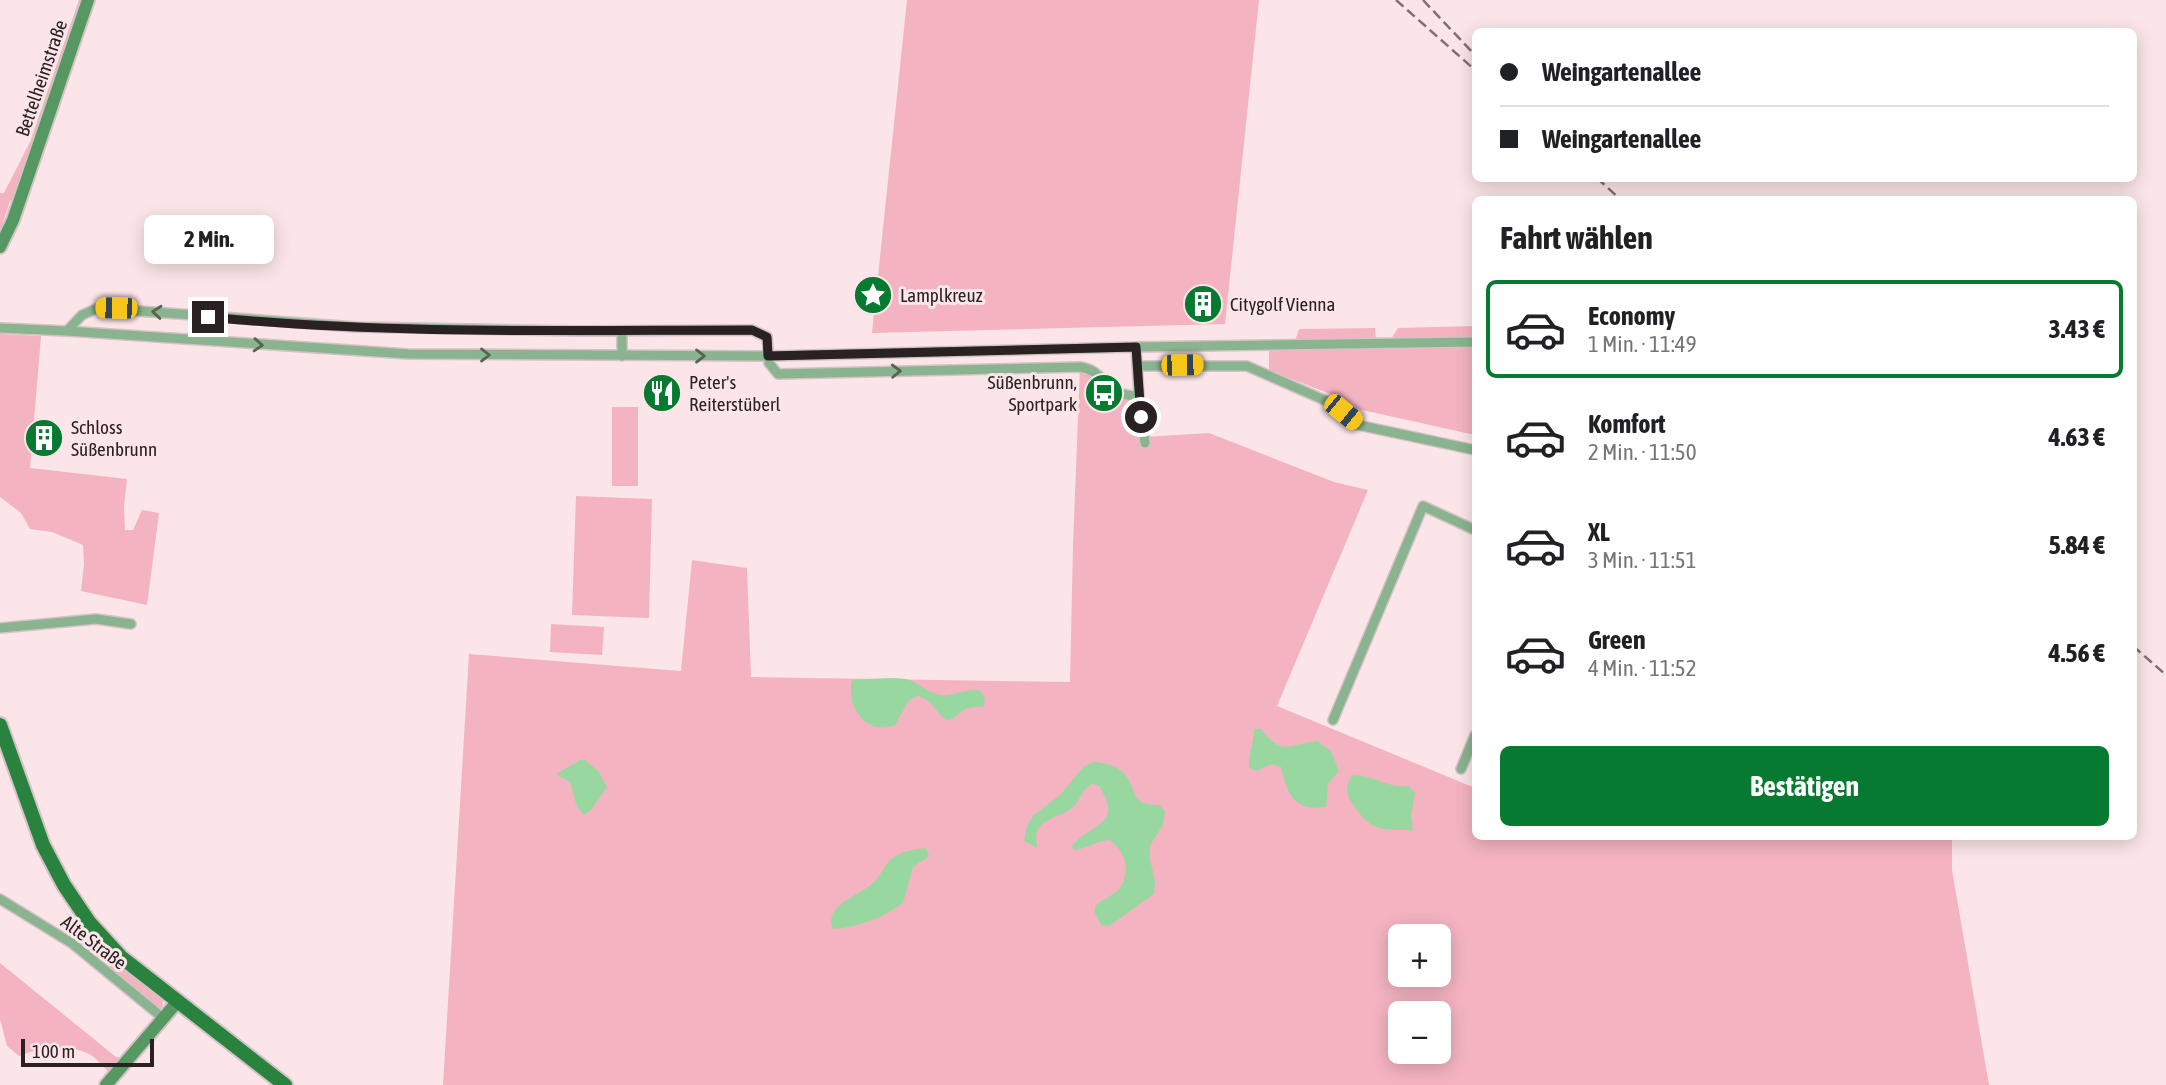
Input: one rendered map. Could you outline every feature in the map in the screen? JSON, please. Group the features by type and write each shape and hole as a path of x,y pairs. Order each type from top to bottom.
{"main road":[{"path":"1,728 43,845 64,885 89,922 121,957 285,1085"}],"street":[{"name":"Bettelheimstraße","path":"0,247 13,220 88,0"},
{"path":"67,331 82,315 97,308 356,327 752,330 767,337 770,367 778,374 1080,367 1096,372 1114,391 1123,395 1139,396"},
{"path":"0,328 408,354 768,356 1472,342"},
{"path":"622,331 622,356"},
{"path":"1136,347 1144,443"},
{"path":"857,353 857,372"},
{"path":"1138,366 1247,366 1331,403 1359,425 1472,449"},
{"path":"1333,720 1423,506 1472,529"},
{"path":"0,628 96,619 131,624"},
{"path":"1461,769 1472,742"},
{"name":"Alte Straße","path":"0,899 73,944 162,1020"},
{"path":"73,944 89,922"},
{"path":"106,1085 178,1001"}],"shaded area":[{"path":"79,0 83,0 18,190 10,201 0,231 0,193 4,193 30,142"},
{"name":"Citygolf Vienna","path":"907,0 1259,0 1225,324 872,333"},
{"path":"1472,326 1472,338 1391,339 1398,328"},
{"path":"1375,328 1376,340 1295,341 1299,329"},
{"path":"0,334 41,336 30,468 127,479 125,530 133,530 142,510 159,513 147,605 81,591 83,545 52,532 30,529 21,513 0,497"},
{"path":"1472,342 1472,434 1358,409 1333,395 1269,370 1269,345"},
{"path":"1080,367 1109,388 1139,396 1144,437 1209,433 1334,482 1368,490 1277,706 1472,787 1472,840 1952,840 1952,870 1989,1085 443,1085 469,654 681,671 692,560 747,568 751,677 1070,682"},
{"path":"612,407 638,407 638,486 612,486"},
{"path":"576,496 652,499 649,618 572,615"},
{"path":"551,624 604,627 602,655 550,652"},
{"path":"907,679 942,695 977,690 984,696 984,706 964,710 948,720 928,701 918,696 909,700 895,725 884,727 867,723 855,709 852,680"},
{"path":"1254,729 1261,729 1268,738 1281,746 1317,741 1331,751 1339,771 1328,784 1326,807 1306,807 1293,799 1281,767 1271,764 1257,771 1249,768"},
{"path":"580,760 585,760 599,772 607,787 591,810 584,815 577,807 570,782 556,774"},
{"path":"1093,762 1111,765 1120,770 1130,782 1137,798 1142,802 1159,805 1165,811 1163,825 1150,845 1154,894 1109,926 1101,925 1095,907 1118,890 1125,877 1125,863 1120,850 1110,840 1074,850 1072,846 1107,816 1106,799 1099,786 1092,784 1071,809 1042,825 1036,836 1037,848 1024,841 1027,826 1033,816 1061,794 1084,766"},
{"path":"1352,775 1408,786 1415,793 1411,816 1413,830 1379,828 1366,821 1348,794 1347,788"},
{"path":"926,848 929,856 913,867 903,903 870,921 833,929 831,921 838,907 873,883 891,860 905,852"},
{"path":"85,933 130,975 162,999 163,1006 158,1011 81,946"},
{"path":"0,963 116,1057 122,1058 109,1072 90,1054 79,1050 44,1049 19,1056 7,1046 0,1019"}],"railway":[{"path":"1396,0 1472,67"},
{"path":"1423,0 1472,52"},
{"path":"1601,182 1617,196"},
{"path":"2137,650 2166,675"}],"place":[{"name":"Lamplkreuz","path":"873,295"},
{"name":"Citygolf Vienna","path":"1203,304"},
{"name":"Peter's Reiterstüberl","path":"662,393"},
{"name":"Süßenbrunn, Sportpark","path":"1104,393"},
{"name":"Schloss Süßenbrunn","path":"44,438"}],"route":[{"path":"208,317 356,327 601,331 752,330 767,337 768,356 1136,347 1141,417"}]}
